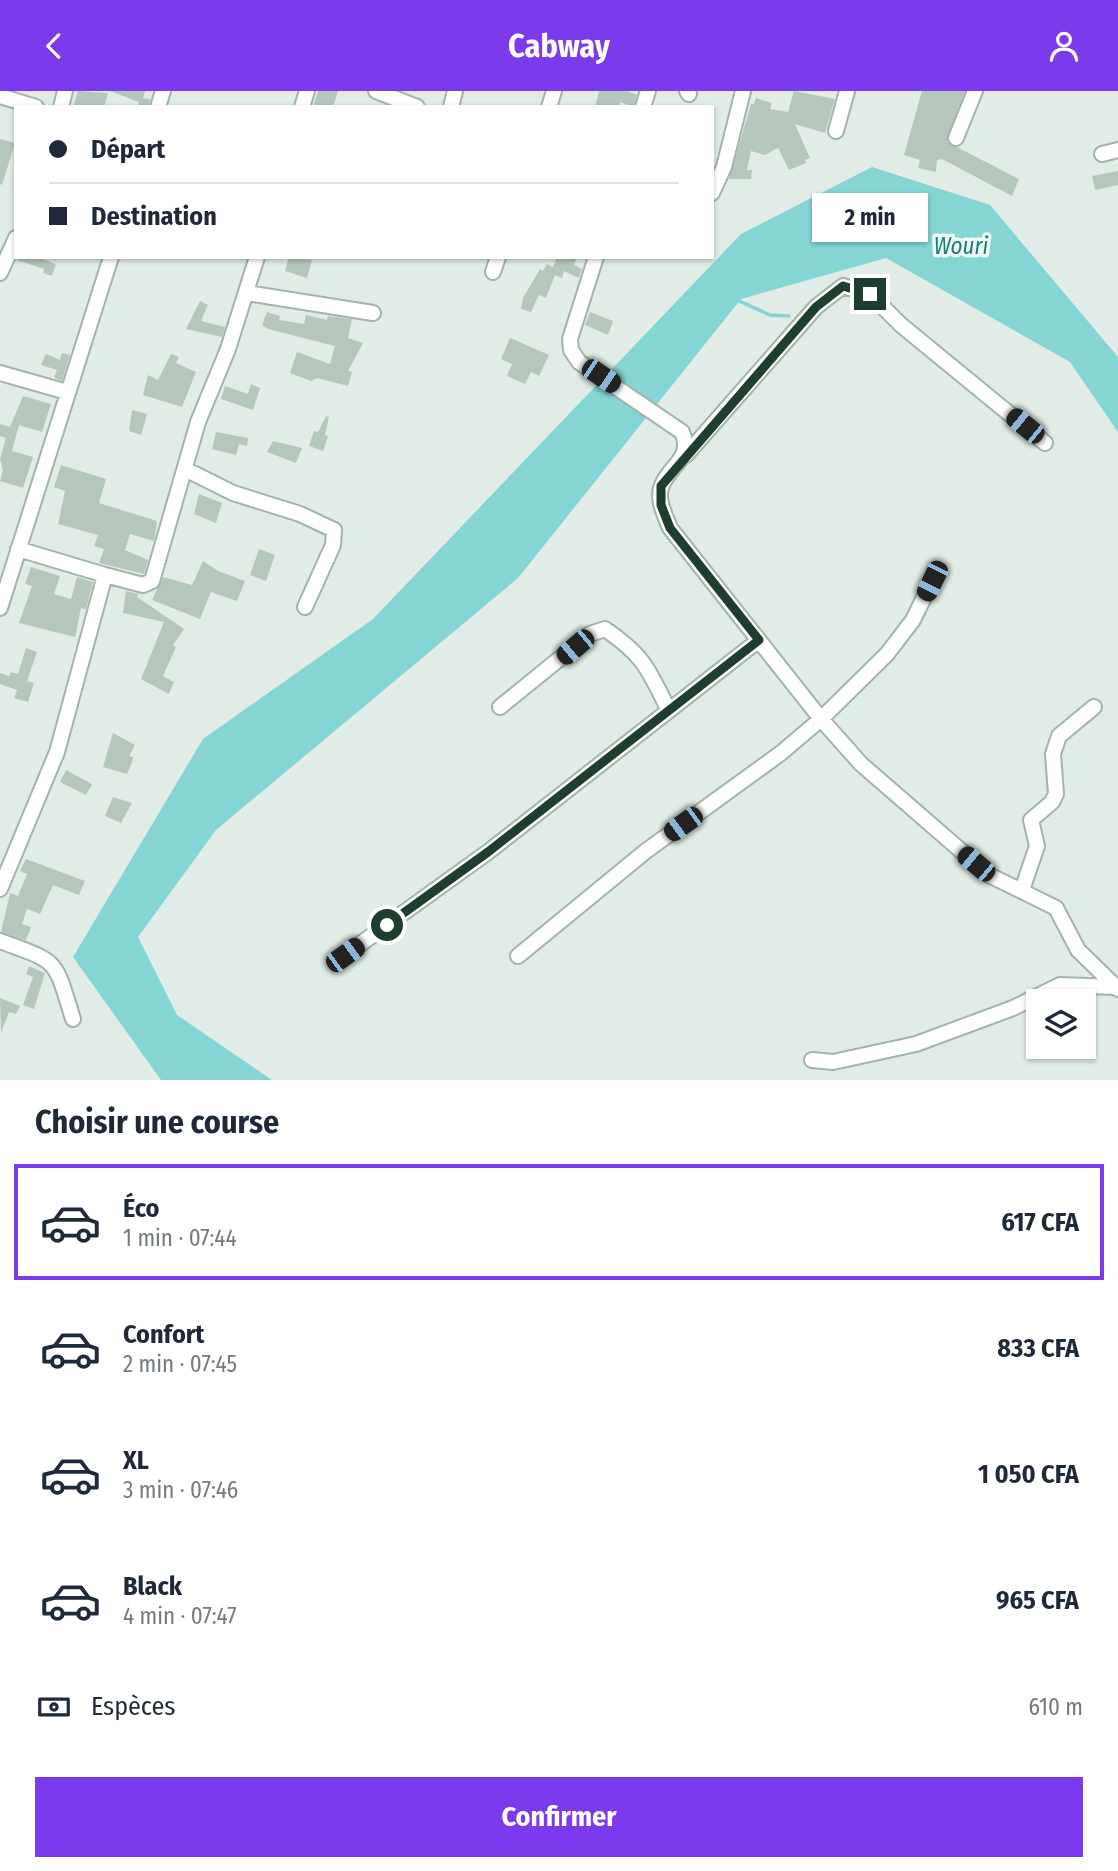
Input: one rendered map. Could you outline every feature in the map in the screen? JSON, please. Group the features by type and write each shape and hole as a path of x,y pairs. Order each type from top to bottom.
{"street":[{"path":"376,91 412,105"},
{"path":"714,189 724,167 743,91"},
{"path":"836,131 847,91"},
{"path":"956,138 975,91"},
{"path":"0,96 29,105"},
{"path":"1102,154 1118,150"},
{"path":"0,273 14,242"},
{"path":"0,608 110,259"},
{"path":"18,549 143,585 152,581 187,470 198,422 216,383 256,259"},
{"path":"493,272 497,259"},
{"path":"595,259 570,339 572,350 579,362 675,425 687,444 685,455"},
{"path":"1045,443 901,325 870,294 843,286 816,307 685,455 661,486 661,505 670,528 821,719 861,765 924,822 989,875 1056,908 1078,950 1117,988"},
{"path":"247,293 373,313"},
{"path":"0,373 68,393"},
{"path":"187,470 233,493 300,514 334,530 333,545 305,607"},
{"path":"0,889 57,752 105,575"},
{"path":"518,956 646,851 781,753 821,719 887,654 913,620 932,581"},
{"path":"500,707 590,634 605,629 634,649 651,673 668,709"},
{"path":"345,955 488,852 759,640"},
{"path":"1022,890 1037,846 1031,820 1052,802 1056,794 1055,745 1059,736 1094,707"},
{"path":"0,941 47,958 54,966 73,1019"},
{"path":"812,1060 833,1062 916,1044 1013,1008 1060,985 1117,988"}],"water":[{"name":"Wouri","path":"872,167 990,205 1118,357 1118,432 1070,362 886,258 741,299 518,578 216,830 138,937 177,1015 272,1080 161,1080 73,957 203,739 373,619 741,234"}],"building":[{"path":"78,91 108,93 105,105 74,105"},
{"path":"110,91 145,91 143,98 150,99 149,105 138,105 139,102"},
{"path":"318,91 338,91 334,105 314,105"},
{"path":"599,91 627,91 637,95 634,105 620,102 619,105 596,105"},
{"path":"794,91 835,99 825,133 795,124 810,158 805,160 806,163 789,170 778,148 765,155 751,151 747,170 752,170 751,179 729,179 751,104 754,104 756,98 772,103 770,109 788,112"},
{"path":"922,91 965,91 947,142 1019,179 1012,196 942,159 937,160 936,172 918,168 920,160 904,155"},
{"path":"0,139 14,143 14,146 2,185"},
{"path":"1118,171 1118,185 1095,190 1092,176"},
{"path":"42,259 56,264 52,276 43,273 44,269 17,260"},
{"path":"288,259 312,260 307,278 285,271"},
{"path":"556,259 576,259 574,265 582,269 579,278 564,271 562,278 555,275 546,298 539,295 531,312 521,309 523,298 540,269 543,271 547,264 553,267"},
{"path":"200,301 208,305 201,321 225,327 222,337 186,329"},
{"path":"267,312 280,316 279,320 304,324 306,315 327,320 328,316 352,319 348,338 363,343 348,371 352,372 348,386 317,378 311,381 290,373 297,352 330,364 335,346 268,329 262,325"},
{"path":"590,312 613,321 608,335 585,325"},
{"path":"510,338 549,355 539,376 531,372 525,384 507,376 512,364 501,359"},
{"path":"62,353 70,355 62,381 54,378 57,370 41,365 46,354 60,360"},
{"path":"171,354 179,357 176,363 196,372 182,407 143,395 148,375 158,380"},
{"path":"251,384 260,388 253,410 221,399 225,386 248,394"},
{"path":"23,396 51,404 42,432 19,425 12,451 33,457 23,488 0,481 3,470 0,459 6,438 0,436 0,424 10,427"},
{"path":"132,410 147,414 141,435 129,431"},
{"path":"326,416 329,417 325,435 328,436 323,451 309,446 314,431 318,432"},
{"path":"216,432 248,438 247,446 239,444 236,455 212,449"},
{"path":"273,441 302,448 296,463 267,452"},
{"path":"61,465 106,479 99,503 157,521 154,541 130,534 125,550 148,560 144,574 99,563 104,549 94,546 98,535 58,524 65,491 54,487"},
{"path":"199,494 222,503 216,523 194,514"},
{"path":"259,549 275,555 266,581 250,575"},
{"path":"203,561 218,571 245,581 237,601 211,592 200,619 152,600 163,577 192,585"},
{"path":"31,567 60,576 54,594 71,599 77,577 93,582 86,609 81,608 75,637 19,623 32,586 25,584"},
{"path":"126,591 138,594 137,597 184,629 173,645 176,647 163,676 174,682 169,694 141,679 164,622 123,613"},
{"path":"26,648 37,652 27,681 34,683 28,702 14,698 17,690 0,684 0,673 9,676 11,672 18,674"},
{"path":"113,733 135,745 129,756 133,757 127,774 103,767"},
{"path":"66,770 92,784 86,795 60,782"},
{"path":"113,797 132,803 121,823 105,816"},
{"path":"26,859 85,881 79,895 53,885 40,914 27,909 22,924 31,927 26,940 1,932 10,893 18,896 27,874 20,871"},
{"path":"29,966 45,973 34,1009 23,1005 33,977 26,974"},
{"path":"0,998 20,1006 16,1014 9,1012 1,1033"}],"waterway":[{"path":"737,300 770,315 789,316"}],"route":[{"path":"387,925 488,852 759,640 670,528 661,505 661,486 685,455 816,307 843,286 870,294"}]}
